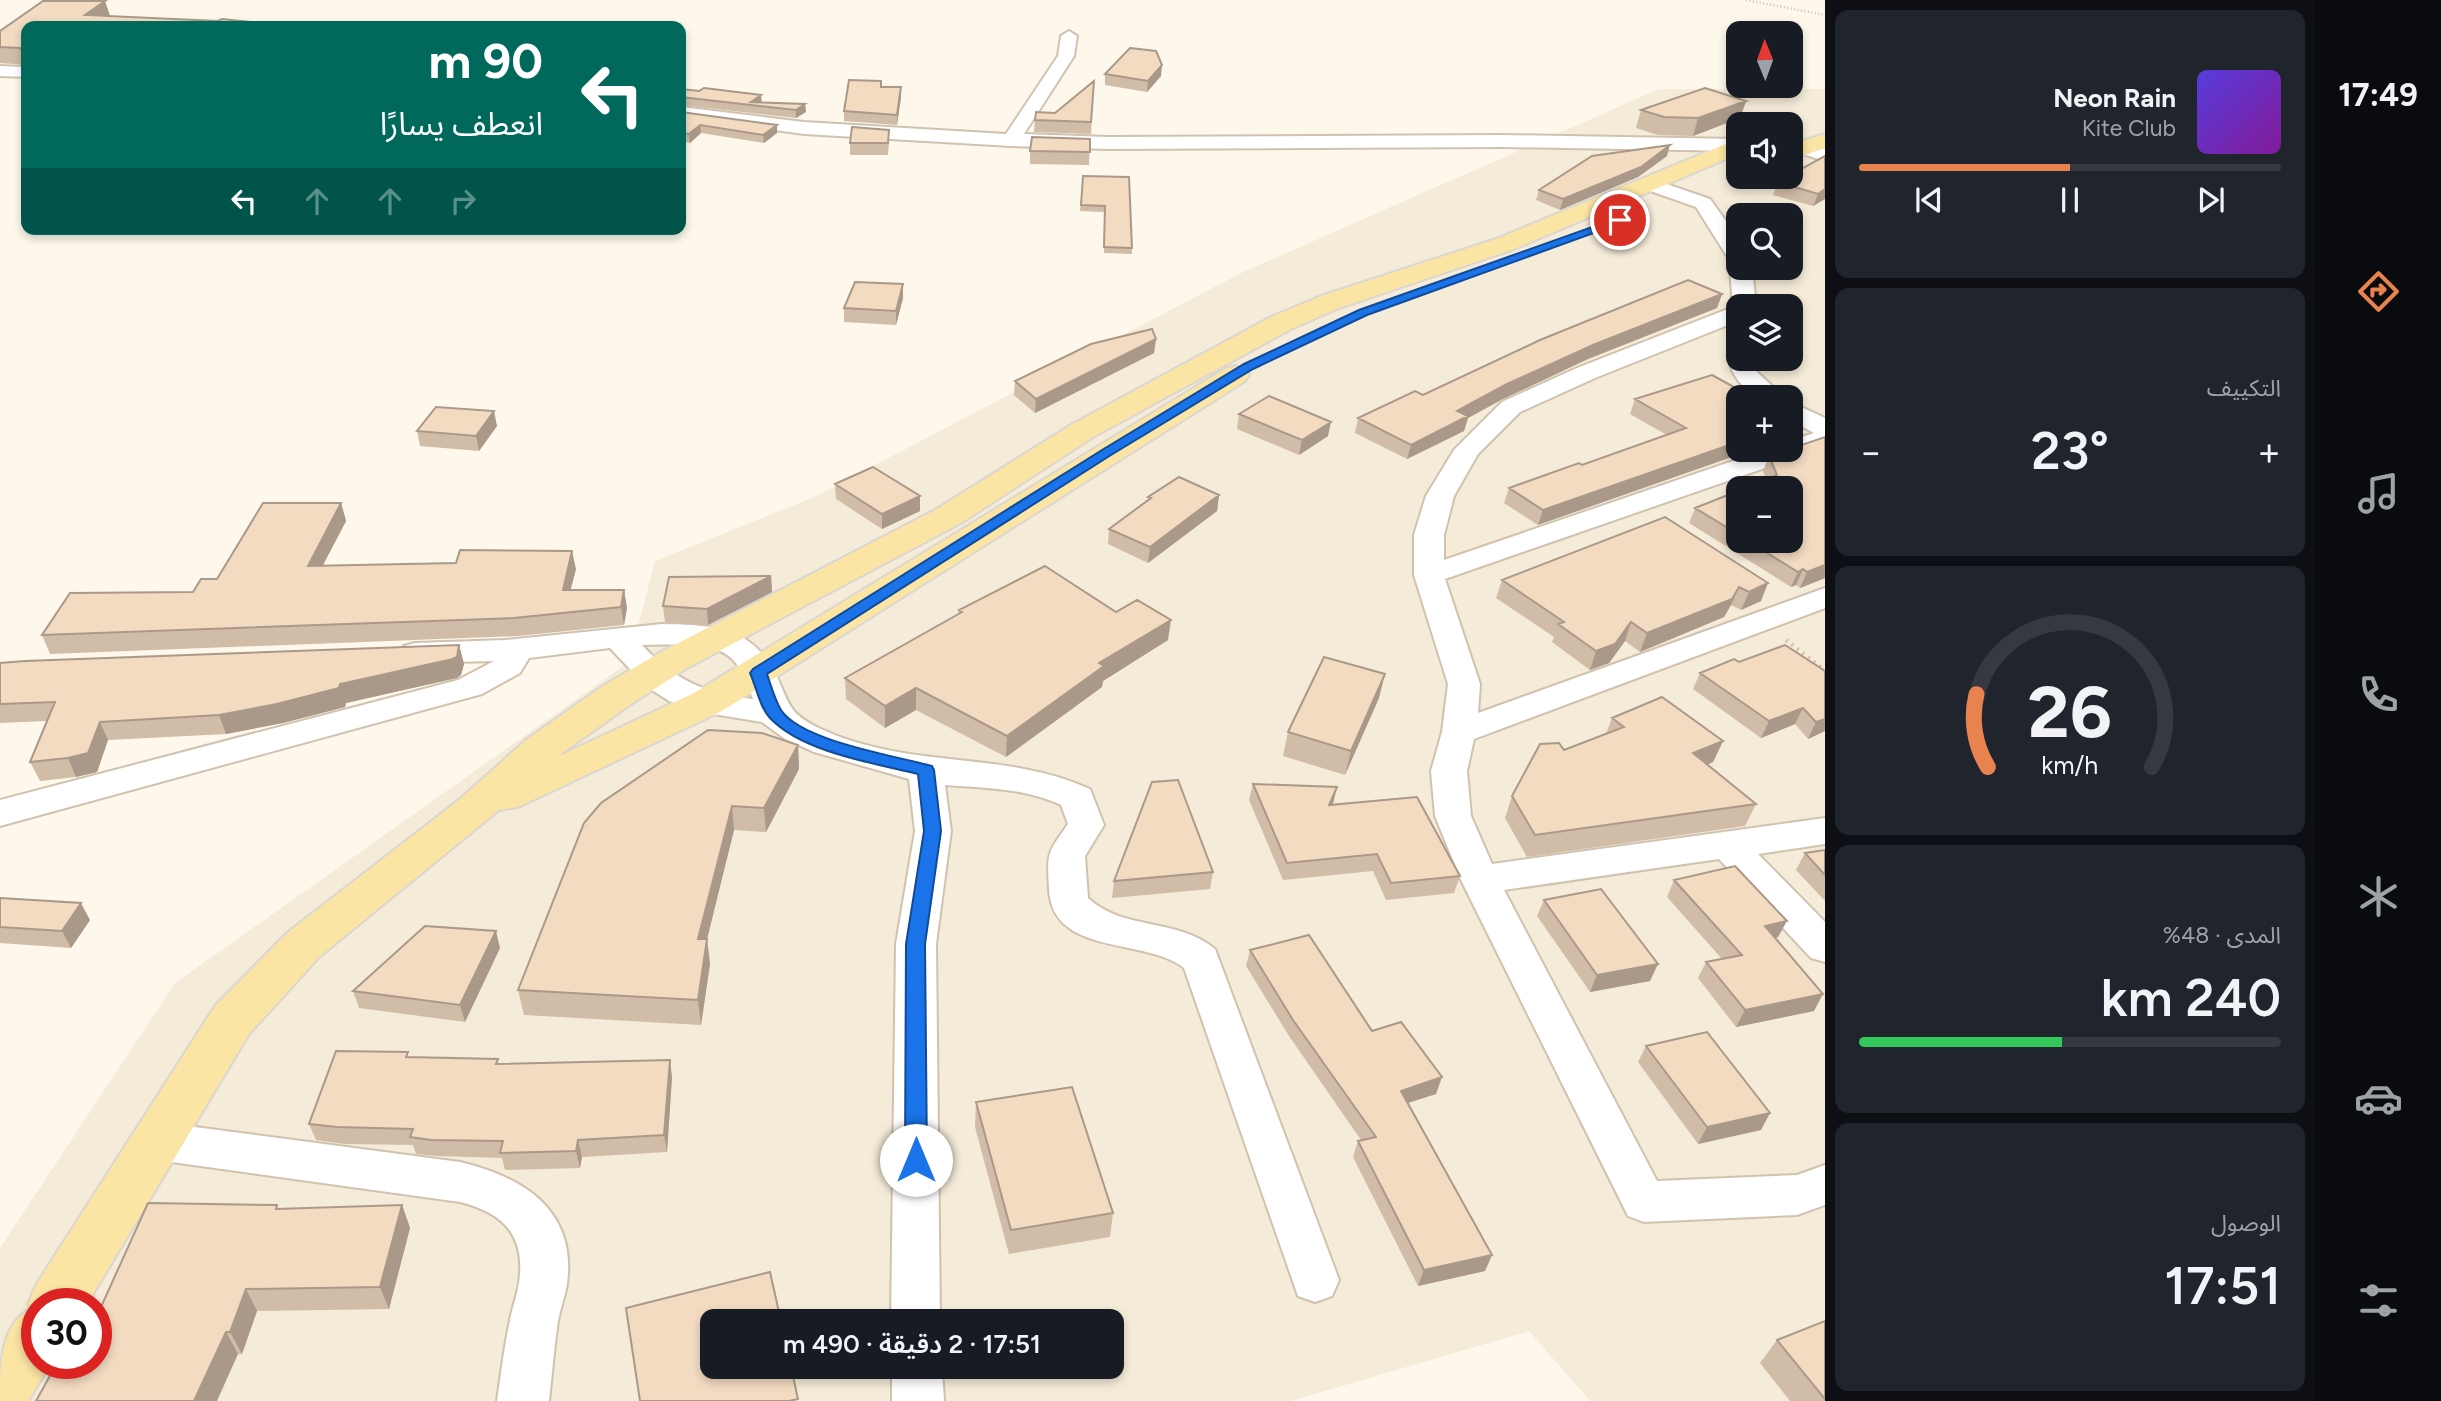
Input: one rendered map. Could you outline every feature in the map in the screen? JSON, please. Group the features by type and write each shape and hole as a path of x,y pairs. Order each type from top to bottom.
{"main road":[{"path":"65,1288 232,1020 303,945 475,809 540,749 650,674 949,516 1082,431 1281,323 1330,302 1505,244 1726,151"},
{"path":"475,809 633,739 708,702 1249,366 1363,313 1726,179"},
{"path":"0,1393 21,1360"}],"street":[{"path":"1011,140 1066,56 1069,36"},
{"path":"0,71 21,72"},
{"path":"686,113 804,128 1011,140 1108,143 1502,141 1726,146"},
{"path":"1803,150 1825,155"},
{"path":"1650,184 1703,203 1726,236"},
{"path":"1726,318 1586,373 1511,407 1467,450 1440,496 1429,535 1429,575 1464,684 1460,732 1449,771 1453,816 1480,880 1644,1202 1797,1195 1825,1185"},
{"path":"1743,371 1755,385"},
{"path":"1803,417 1825,428"},
{"path":"1429,575 1825,438"},
{"path":"1635,504 1670,526"},
{"path":"1460,732 1789,604"},
{"path":"383,654 518,649 675,635 719,638 745,652 758,673 775,714"},
{"path":"619,639 650,674 673,691 708,702 775,714 798,732 851,752 926,770 1014,780 1066,792 1077,798 1086,825 1066,855 1069,903 1092,924 1125,934 1170,940 1190,949 1201,960 1315,1280"},
{"path":"0,813 470,687 509,666 518,649"},
{"path":"916,1309 915,944 933,831 926,770"},
{"path":"1480,880 1825,831"},
{"path":"1728,845 1825,947"},
{"path":"157,1141 463,1181 488,1187 509,1199 526,1214 537,1235 543,1258 543,1283 536,1310 523,1401"},
{"path":"917,1379 918,1401"}],"path":[{"path":"1746,0 1825,15"},
{"path":"1789,604 1825,671"}],"shaded area":[{"path":"1659,89 1726,89 1726,98 1803,98 1803,89 1825,89 1825,1401 1590,1401 1529,1331 1291,1401 0,1401 0,1248 175,983 629,662 655,561 814,497 1243,272"}],"building":[{"path":"43,1 105,1 85,15 218,21 21,21 21,50 0,47 0,31"},
{"path":"1130,48 1156,51 1162,65 1148,81 1105,74"},
{"path":"849,80 881,81 881,87 901,87 897,115 844,111"},
{"path":"1094,81 1091,122 1035,120 1036,112 1055,113"},
{"path":"704,88 761,95 751,102 805,104 796,110 686,98 686,90 699,91"},
{"path":"1705,88 1726,95 1726,98 1746,101 1698,118 1664,117 1641,110"},
{"path":"686,113 777,125 763,135 700,125 686,134"},
{"path":"852,127 889,130 888,143 850,143"},
{"path":"1032,137 1090,139 1090,152 1030,151"},
{"path":"1670,145 1641,167 1563,199 1539,190 1592,156"},
{"path":"1825,156 1825,189 1818,194 1801,189 1803,168"},
{"path":"1083,176 1129,177 1132,248 1104,247 1105,206 1081,205"},
{"path":"1688,280 1722,294 1593,345 1505,385 1457,411 1468,416 1411,445 1358,418 1415,391 1423,395 1540,340"},
{"path":"855,282 903,284 896,311 844,308"},
{"path":"1152,329 1156,339 1036,399 1015,381 1091,344"},
{"path":"1712,375 1730,385 1726,385 1726,446 1543,510 1509,488 1686,428 1635,399"},
{"path":"1269,396 1331,422 1302,440 1239,414"},
{"path":"436,407 494,411 476,436 417,431"},
{"path":"1825,437 1825,565 1807,572 1803,569 1798,572 1767,553 1803,553 1803,476 1774,476 1777,475 1772,462 1803,462 1803,444"},
{"path":"873,467 920,496 882,514 835,484"},
{"path":"1179,477 1219,495 1150,547 1109,529 1151,498 1148,497"},
{"path":"1726,496 1726,527 1695,508"},
{"path":"263,503 341,503 308,566 456,563 460,550 572,551 563,590 624,590 621,607 514,618 42,635 70,593 193,592 201,579 217,579"},
{"path":"1665,517 1768,583 1749,592 1739,587 1732,599 1647,633 1631,622 1615,644 1596,651 1558,624 1564,622 1502,580"},
{"path":"1045,566 1116,612 1137,600 1171,620 1099,663 1104,666 1007,736 916,688 885,706 845,678 962,612 959,610"},
{"path":"771,576 707,609 663,606 669,577"},
{"path":"459,645 457,657 453,659 340,684 339,688 277,704 219,715 100,722 88,753 68,758 30,762 55,702 0,704 0,663"},
{"path":"1785,645 1825,671 1825,719 1816,722 1803,708 1769,721 1700,673 1734,659 1739,662"},
{"path":"1324,657 1385,674 1351,751 1288,732"},
{"path":"1662,697 1723,741 1693,753 1756,804 1535,835 1512,796 1540,744 1559,743 1564,750 1624,727 1612,718"},
{"path":"708,730 762,733 798,745 764,808 732,806 698,939 707,939 698,1000 518,990 584,823 601,803"},
{"path":"1178,780 1213,872 1114,881 1152,782"},
{"path":"1253,784 1337,787 1329,805 1417,797 1460,876 1391,883 1377,854 1287,863"},
{"path":"1825,850 1825,875 1805,853"},
{"path":"1735,866 1787,921 1765,926 1823,994 1745,1010 1706,962 1742,955 1674,880"},
{"path":"1601,889 1658,964 1597,975 1544,900"},
{"path":"0,898 81,903 62,931 0,927"},
{"path":"425,926 496,931 460,1005 353,991"},
{"path":"1309,935 1372,1031 1401,1022 1442,1077 1401,1091 1492,1255 1424,1270 1358,1141 1376,1137 1293,1020 1250,950"},
{"path":"1707,1032 1770,1113 1707,1127 1646,1046"},
{"path":"336,1051 408,1052 406,1057 498,1059 496,1064 670,1060 664,1135 578,1140 576,1151 500,1153 503,1141 431,1140 410,1137 413,1129 309,1124"},
{"path":"1072,1087 1113,1213 1011,1230 976,1102"},
{"path":"148,1203 277,1205 276,1209 402,1205 380,1287 246,1289 230,1332 226,1332 194,1401 36,1401 48,1379 112,1379 112,1288 110,1288"},
{"path":"770,1272 778,1309 700,1309 700,1379 794,1379 798,1399 640,1401 626,1308"},
{"path":"1825,1321 1825,1399 1777,1340"}],"route":[{"path":"916,1160 915,944 933,831 926,770 851,752 798,732 775,714 758,673 1249,366 1363,313 1620,220"}]}
